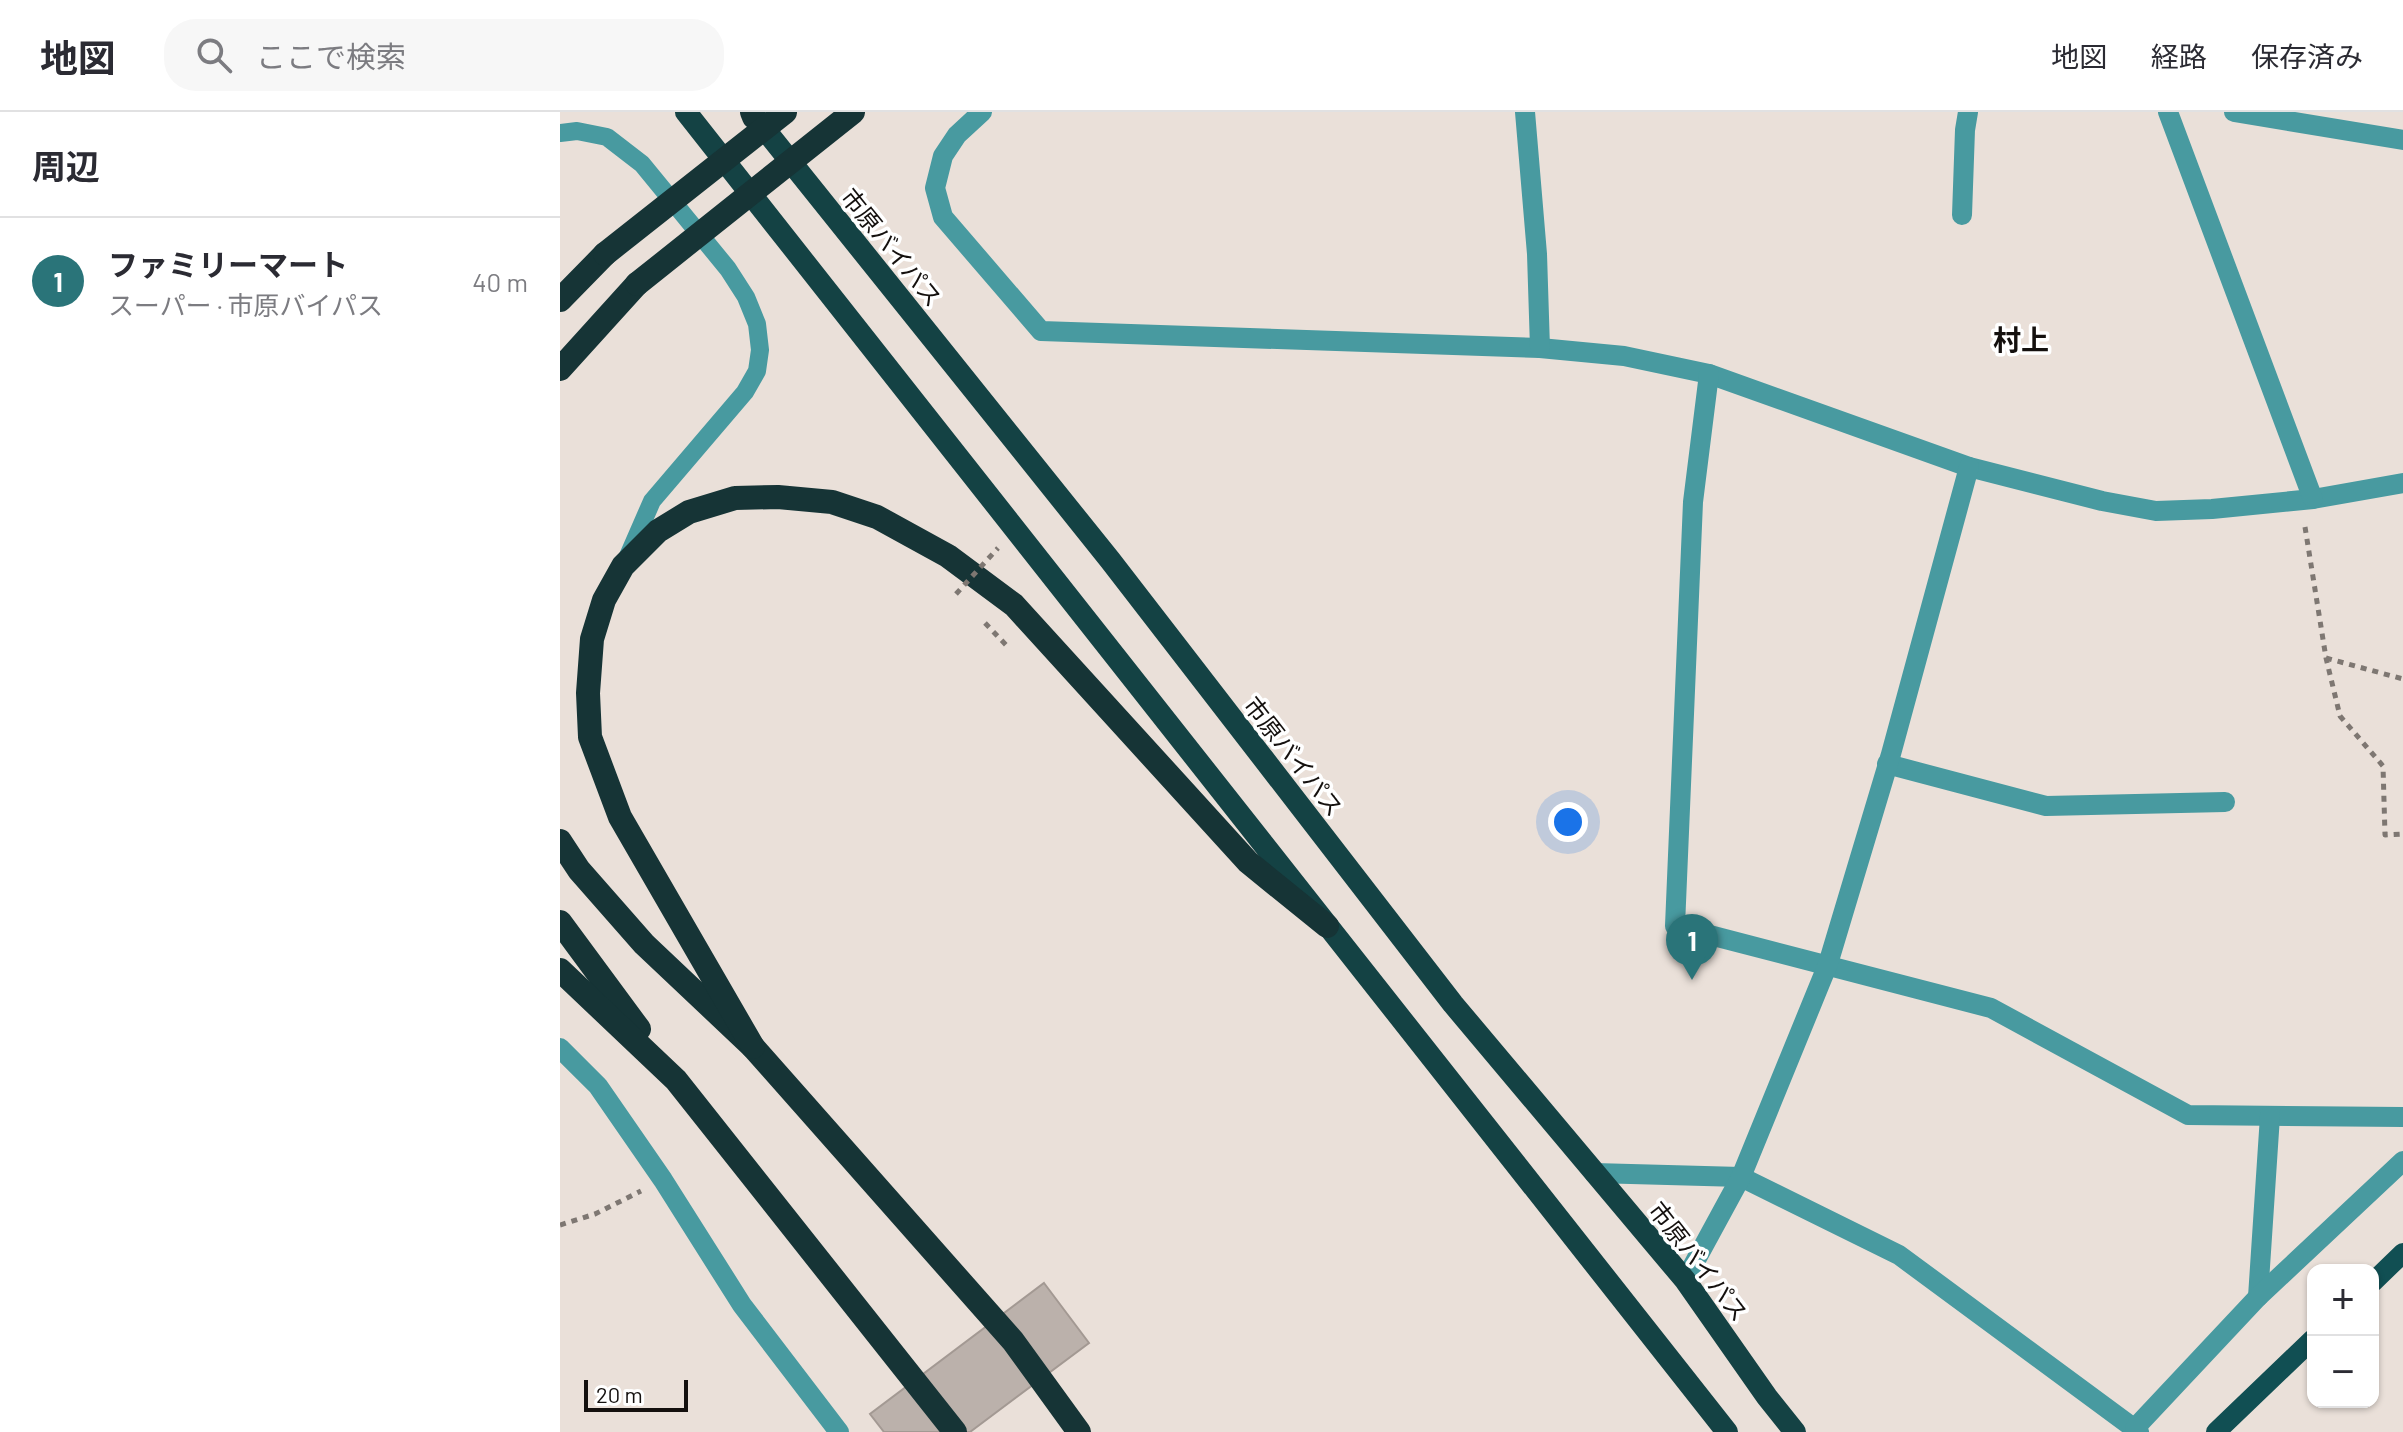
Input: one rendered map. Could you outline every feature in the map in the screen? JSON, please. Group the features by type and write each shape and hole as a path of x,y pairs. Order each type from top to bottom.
{"highway":[{"path":"686,112 1727,1432"},
{"path":"560,300 605,254 785,112"},
{"path":"560,369 637,284 854,112"},
{"name":"市原バイパス","path":"752,114 1110,560 1453,1004 1685,1280 1795,1432"},
{"path":"753,1047 620,817 590,737 588,662 592,639 604,600 623,566 658,531 689,512 735,498 778,497 832,502 877,517 948,556 1014,605 1248,862 1327,926"},
{"path":"560,841 579,870 644,944 753,1047 1013,1341 1079,1432"},
{"path":"560,922 676,1080 955,1432"},
{"path":"560,970 676,1080"}],"main road":[{"path":"2379,1276 2403,1253"},
{"path":"2216,1432 2307,1345"}],"street":[{"path":"982,112 957,135 943,156 935,188 943,217 1041,331 1540,348 1624,356 1709,374 1969,467 2102,501 2156,511 2313,499 2403,483"},
{"path":"1525,112 1537,254 1540,348"},
{"path":"1962,215 1968,112"},
{"path":"2168,112 2313,499"},
{"path":"2248,113 2403,140"},
{"path":"1709,374 1693,502 1675,926 1991,1008 2188,1115 2403,1117"},
{"path":"1685,1280 1741,1177 1828,964 1969,467"},
{"path":"1887,764 2046,806 2225,802"},
{"path":"560,1048 598,1086 663,1180 742,1305 839,1432"},
{"path":"2258,1297 2270,1116"},
{"path":"1594,1173 1741,1177 1899,1255 2137,1430 2258,1297 2403,1161"}],"lane":[{"path":"560,133 577,131 607,137 642,164 728,269 746,297 759,337 757,371 745,392 652,501 623,566"}],"path":[{"path":"2313,499 2304,532 2326,658 2340,716 2383,766 2385,835 2403,834"},
{"path":"966,605 956,594 998,548"},
{"path":"977,616 1009,648"},
{"path":"2326,658 2403,679"},
{"path":"560,1225 595,1214 663,1180"}],"building":[{"path":"1044,1283 1089,1343 970,1432 884,1432 870,1414"}],"place":[{"name":"ファミリーマート","path":"1692,980"}],"district":[{"name":"村上","path":"2021,339"}]}
